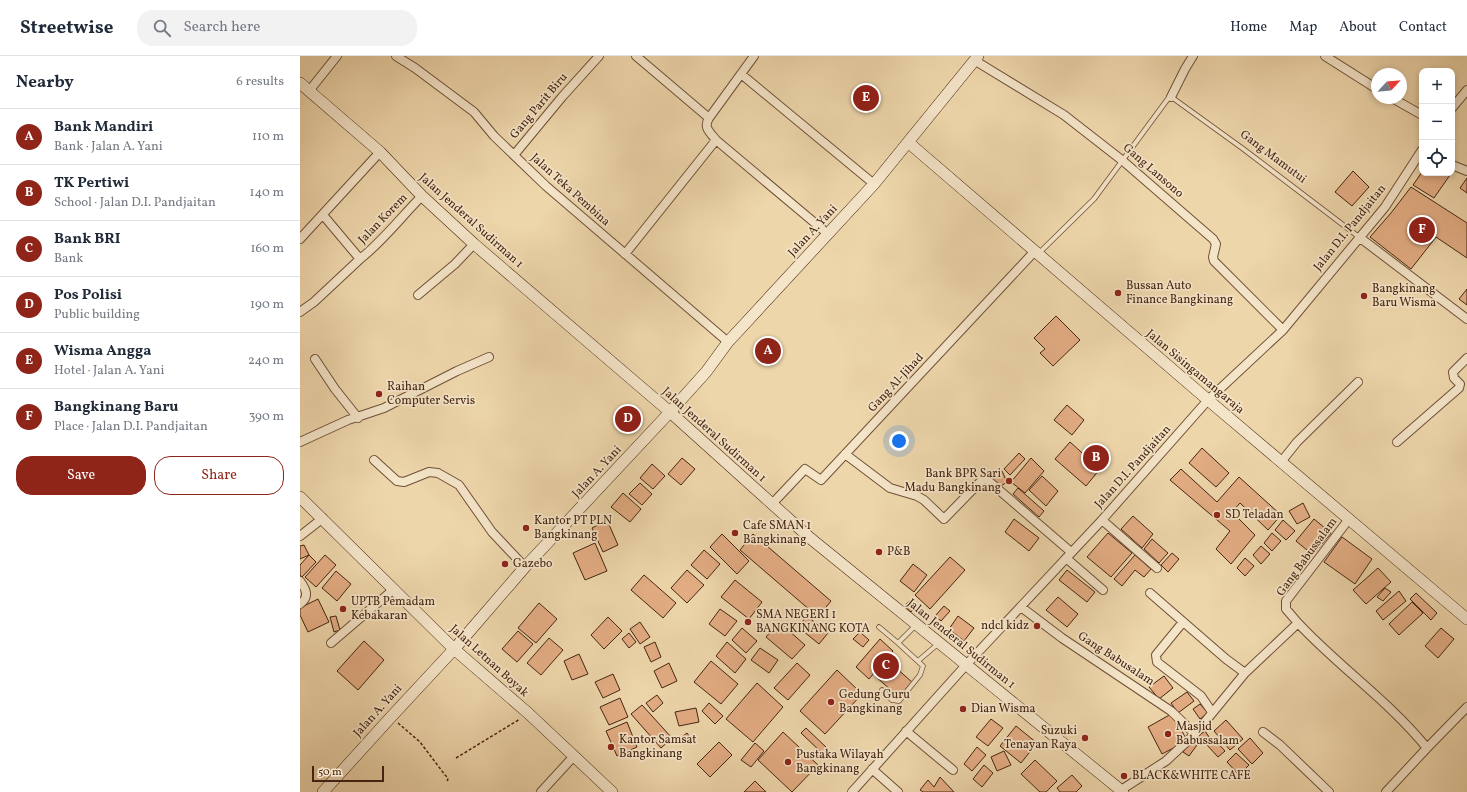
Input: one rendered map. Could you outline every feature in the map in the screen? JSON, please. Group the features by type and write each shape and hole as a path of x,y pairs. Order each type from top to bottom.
{"street":[{"path":"309,91 337,56"},
{"name":"Jalan Teka Pembina","path":"396,56 415,68 474,112 494,136 546,186 728,342"},
{"name":"Gang Parit Biru","path":"514,155 562,97 599,56"},
{"path":"636,56 709,118"},
{"path":"754,56 709,118 706,123 706,128 716,140 828,234"},
{"path":"1171,97 1193,56"},
{"path":"1325,56 1371,85"},
{"name":"Jalan A. Yani","path":"323,792 390,717 454,649 525,567 706,372 728,342 874,184 976,58"},
{"name":"Gang Lansono","path":"976,58 1064,115 1123,160 1213,239 1216,244 1213,257 1214,261 1283,330"},
{"path":"741,74 874,184"},
{"name":"Jalan Jenderal Sudirman 1","path":"300,83 380,152 422,196 474,244 670,412 810,538 1122,791"},
{"path":"1455,104 1467,90"},
{"path":"1403,104 1419,113"},
{"path":"625,254 716,140"},
{"name":"Jalan Sisingamangaraja","path":"908,143 1035,253 1467,619"},
{"path":"300,240 380,152"},
{"name":"Jalan D.I. Pandjaitan","path":"852,792 966,665 1102,520 1208,400 1283,330 1385,207 1419,157"},
{"path":"1455,166 1467,171"},
{"name":"Jalan Korem","path":"300,312 314,302 375,247 422,196"},
{"name":"Jalan Korem","path":"323,215 360,259"},
{"path":"1359,237 1467,319"},
{"path":"418,295 455,264 474,244"},
{"name":"Gang Al-Jihad","path":"772,504 806,469 821,480 1035,253"},
{"path":"300,442 330,428 384,408 489,356"},
{"path":"1397,442 1459,388 1460,384 1454,378 1453,372 1467,358"},
{"path":"315,359 335,389 358,418"},
{"path":"1281,462 1297,442 1358,382"},
{"path":"845,454 890,488 917,496 924,500 944,519 985,478 1069,555 1103,590"},
{"path":"374,460 397,481 404,482 429,472 438,473 459,485 492,532 525,567"},
{"name":"Jalan Letnan Boyak","path":"300,497 323,518 454,649 528,713 612,792"},
{"path":"300,536 323,518"},
{"name":"Gang Babussalam","path":"1349,519 1286,601 1286,609 1326,652 1407,724 1427,748"},
{"path":"1102,520 1156,568"},
{"path":"300,581 306,593 306,597 300,604"},
{"path":"331,643 394,589"},
{"path":"1150,593 1226,659 1245,673"},
{"name":"Gang Babusalam","path":"1021,607 1062,638 1171,711 1195,734"},
{"path":"1183,622 1156,655 1157,662 1201,696 1212,712"},
{"path":"1122,791 1166,761 1195,734 1245,673 1298,623"},
{"path":"1386,792 1467,707"},
{"path":"906,731 953,770"},
{"path":"1263,732 1285,750 1329,792"},
{"path":"541,792 574,756"},
{"path":"872,769 898,792"}],"lane":[{"path":"1035,253 1094,198 1170,96 1171,97"},
{"name":"Gang Mamutui","path":"1171,97 1242,148 1359,237"},
{"path":"898,643 916,625"},
{"path":"880,627 923,666 920,675 899,701 892,700 882,690"},
{"path":"918,661 939,643"}],"path":[{"path":"456,758 528,713"},
{"path":"390,717 420,742 448,778 447,783"}],"building":[{"path":"1353,171 1369,187 1352,206 1335,192"},
{"path":"1419,176 1449,176 1434,198 1413,185"},
{"path":"1467,178 1467,193 1460,188"},
{"path":"1411,187 1467,223 1467,258 1436,237 1411,269 1370,237"},
{"path":"1467,289 1467,305 1459,299"},
{"path":"1056,316 1080,340 1053,366 1040,353 1045,349 1034,338"},
{"path":"1067,405 1084,420 1072,435 1054,420"},
{"path":"1070,442 1100,469 1086,486 1055,459"},
{"path":"1202,448 1229,473 1216,487 1189,463"},
{"path":"1019,453 1025,459 1010,475 1004,469"},
{"path":"682,458 695,469 681,485 668,474"},
{"path":"1031,458 1044,471 1025,493 1011,482"},
{"path":"652,464 665,476 653,489 640,478"},
{"path":"1181,469 1217,502 1239,477 1281,515 1268,530 1240,503 1232,512 1255,535 1231,564 1216,549 1230,531 1170,480"},
{"path":"997,471 998,473 1002,471 1007,482 998,488 991,476"},
{"path":"1042,476 1058,491 1046,506 1029,490"},
{"path":"640,483 652,494 642,505 629,494"},
{"path":"1018,488 1044,511 1039,517 1013,494"},
{"path":"623,493 641,509 630,522 611,507"},
{"path":"1303,503 1310,517 1297,524 1289,511"},
{"path":"1133,516 1153,534 1142,548 1121,529"},
{"path":"1014,519 1039,538 1029,551 1005,532"},
{"path":"1314,519 1331,533 1313,555 1296,541"},
{"path":"607,520 618,545 603,552 592,528"},
{"path":"1283,520 1295,531 1286,540 1275,530"},
{"path":"1108,533 1132,553 1111,577 1087,557"},
{"path":"1272,533 1281,541 1272,551 1264,543"},
{"path":"722,534 749,561 737,574 710,547"},
{"path":"753,534 831,601 818,617 740,550"},
{"path":"1342,537 1372,559 1355,584 1324,562"},
{"path":"1152,539 1168,553 1159,563 1144,549"},
{"path":"595,543 607,571 585,580 573,553"},
{"path":"304,545 309,555 300,559 300,546"},
{"path":"1261,546 1270,554 1261,564 1253,555"},
{"path":"704,550 720,564 707,579 691,565"},
{"path":"1172,553 1179,559 1168,572 1161,565"},
{"path":"309,555 316,562 302,577 300,575 300,565"},
{"path":"325,555 336,565 316,587 305,577"},
{"path":"1135,555 1151,569 1144,577 1135,570 1122,586 1114,579"},
{"path":"950,557 965,570 930,609 915,595"},
{"path":"1245,558 1254,566 1245,576 1237,568"},
{"path":"913,564 927,575 914,592 900,581"},
{"path":"1378,568 1391,582 1366,604 1353,590"},
{"path":"687,570 704,585 687,603 671,588"},
{"path":"1067,570 1095,592 1087,602 1059,580"},
{"path":"336,571 351,584 337,601 322,588"},
{"path":"644,575 676,603 663,618 631,590"},
{"path":"735,580 762,602 749,619 721,597"},
{"path":"1385,588 1391,592 1383,601 1377,597"},
{"path":"1399,591 1406,601 1383,620 1376,611"},
{"path":"1416,593 1437,613 1431,620 1410,599"},
{"path":"1058,597 1078,614 1067,627 1046,610"},
{"path":"318,599 329,622 308,632 300,615 300,608"},
{"path":"910,600 916,606 911,612 904,606"},
{"path":"1412,602 1423,613 1399,635 1389,624"},
{"path":"539,603 557,619 536,643 518,628"},
{"path":"944,606 950,611 941,621 935,616"},
{"path":"720,609 737,621 725,636 709,624"},
{"path":"336,616 340,630 334,632 330,617"},
{"path":"807,616 828,633 819,644 798,627"},
{"path":"958,616 974,628 964,641 949,629"},
{"path":"608,617 622,631 604,649 591,635"},
{"path":"640,622 650,637 640,644 630,629"},
{"path":"779,622 805,645 792,659 766,637"},
{"path":"742,628 757,641 746,653 732,640"},
{"path":"1441,628 1454,639 1438,658 1425,646"},
{"path":"518,631 533,644 517,662 502,649"},
{"path":"860,632 869,640 863,647 853,639"},
{"path":"629,633 636,642 629,648 622,639"},
{"path":"549,638 563,650 541,675 527,663"},
{"path":"880,639 893,651 869,679 856,667"},
{"path":"364,641 384,660 358,690 337,671"},
{"path":"655,642 661,657 651,662 644,647"},
{"path":"727,642 746,659 735,673 716,656"},
{"path":"760,648 778,660 769,673 751,660"},
{"path":"579,654 588,674 572,680 564,661"},
{"path":"711,661 738,684 721,704 694,682"},
{"path":"888,661 912,682 899,697 875,676"},
{"path":"669,663 677,681 662,688 654,671"},
{"path":"797,663 810,675 788,700 774,688"},
{"name":"Gedung Guru Bangkinang","path":"837,670 862,694 825,734 800,711"},
{"path":"613,674 620,690 603,698 595,682"},
{"path":"1164,676 1173,688 1159,699 1149,687"},
{"path":"757,683 783,707 753,742 726,719"},
{"path":"1187,692 1194,701 1178,713 1171,703"},
{"path":"657,695 663,703 653,712 646,703"},
{"path":"620,698 628,717 609,725 600,707"},
{"path":"709,703 723,716 715,724 702,711"},
{"path":"1200,704 1208,713 1200,719 1193,709"},
{"path":"642,705 672,738 661,748 631,714"},
{"path":"696,708 699,722 679,726 675,712"},
{"name":"Masjid Babussalam","path":"1173,713 1187,741 1162,754 1148,727"},
{"path":"991,719 1003,728 988,746 976,737"},
{"path":"1226,720 1243,739 1230,750 1214,731"},
{"path":"627,722 637,747 617,756 606,731"},
{"path":"1016,726 1037,743 1021,763 1000,746"},
{"path":"806,728 828,749 823,754 801,733"},
{"path":"1205,731 1209,737 1199,744 1195,738"},
{"name":"Pustaka Wilayah Bangkinang","path":"783,732 818,765 792,792 758,760"},
{"path":"687,733 691,739 683,744 679,739"},
{"path":"1213,738 1225,751 1218,757 1206,744"},
{"path":"1250,738 1263,753 1252,764 1238,749"},
{"path":"1191,741 1197,745 1189,756 1183,752"},
{"path":"719,742 732,755 710,777 697,764"},
{"path":"755,743 764,751 751,767 741,760"},
{"path":"977,747 986,755 972,771 964,764"},
{"path":"1004,751 1011,765 997,771 991,757"},
{"path":"1236,753 1249,765 1239,775 1227,762"},
{"path":"1035,760 1057,781 1046,792 1040,792 1021,774"},
{"path":"984,765 993,773 982,787 973,779"},
{"path":"1072,775 1082,786 1076,792 1060,792 1057,788"},
{"path":"940,777 954,792 923,792 920,790 928,780 934,787"},
{"path":"755,781 766,792 744,792"}],"place":[{"name":"Wisma Angga","path":"866,98"},
{"name":"Bangkinang Baru","path":"1422,230"},
{"name":"Bussan Auto Finance Bangkinang","path":"1118,293"},
{"name":"Bangkinang Baru Wisma","path":"1364,296"},
{"name":"Bank Mandiri","path":"768,351"},
{"name":"Raihan Computer Servis","path":"379,394"},
{"name":"Pos Polisi","path":"628,419"},
{"name":"TK Pertiwi","path":"1096,458"},
{"name":"Bank BPR Sari Madu Bangkinang","path":"1009,481"},
{"name":"SD Teladan","path":"1217,515"},
{"name":"Kantor PT PLN Bangkinang","path":"526,528"},
{"name":"Cafe SMAN 1 Bangkinang","path":"735,533"},
{"name":"P&B","path":"879,552"},
{"name":"Gazebo","path":"505,564"},
{"name":"UPTB Pemadam Kebakaran","path":"343,609"},
{"name":"SMA NEGERI 1 BANGKINANG KOTA","path":"748,622"},
{"name":"ndcl kidz","path":"1037,626"},
{"name":"Bank BRI","path":"886,666"},
{"name":"Gedung Guru Bangkinang","path":"831,702"},
{"name":"Dian Wisma","path":"963,709"},
{"name":"Masjid Babussalam","path":"1168,734"},
{"name":"Suzuki Tenayan Raya","path":"1085,738"},
{"name":"Kantor Samsat Bangkinang","path":"611,747"},
{"name":"Pustaka Wilayah Bangkinang","path":"788,762"},
{"name":"BLACK&WHITE CAFE","path":"1124,776"}]}
